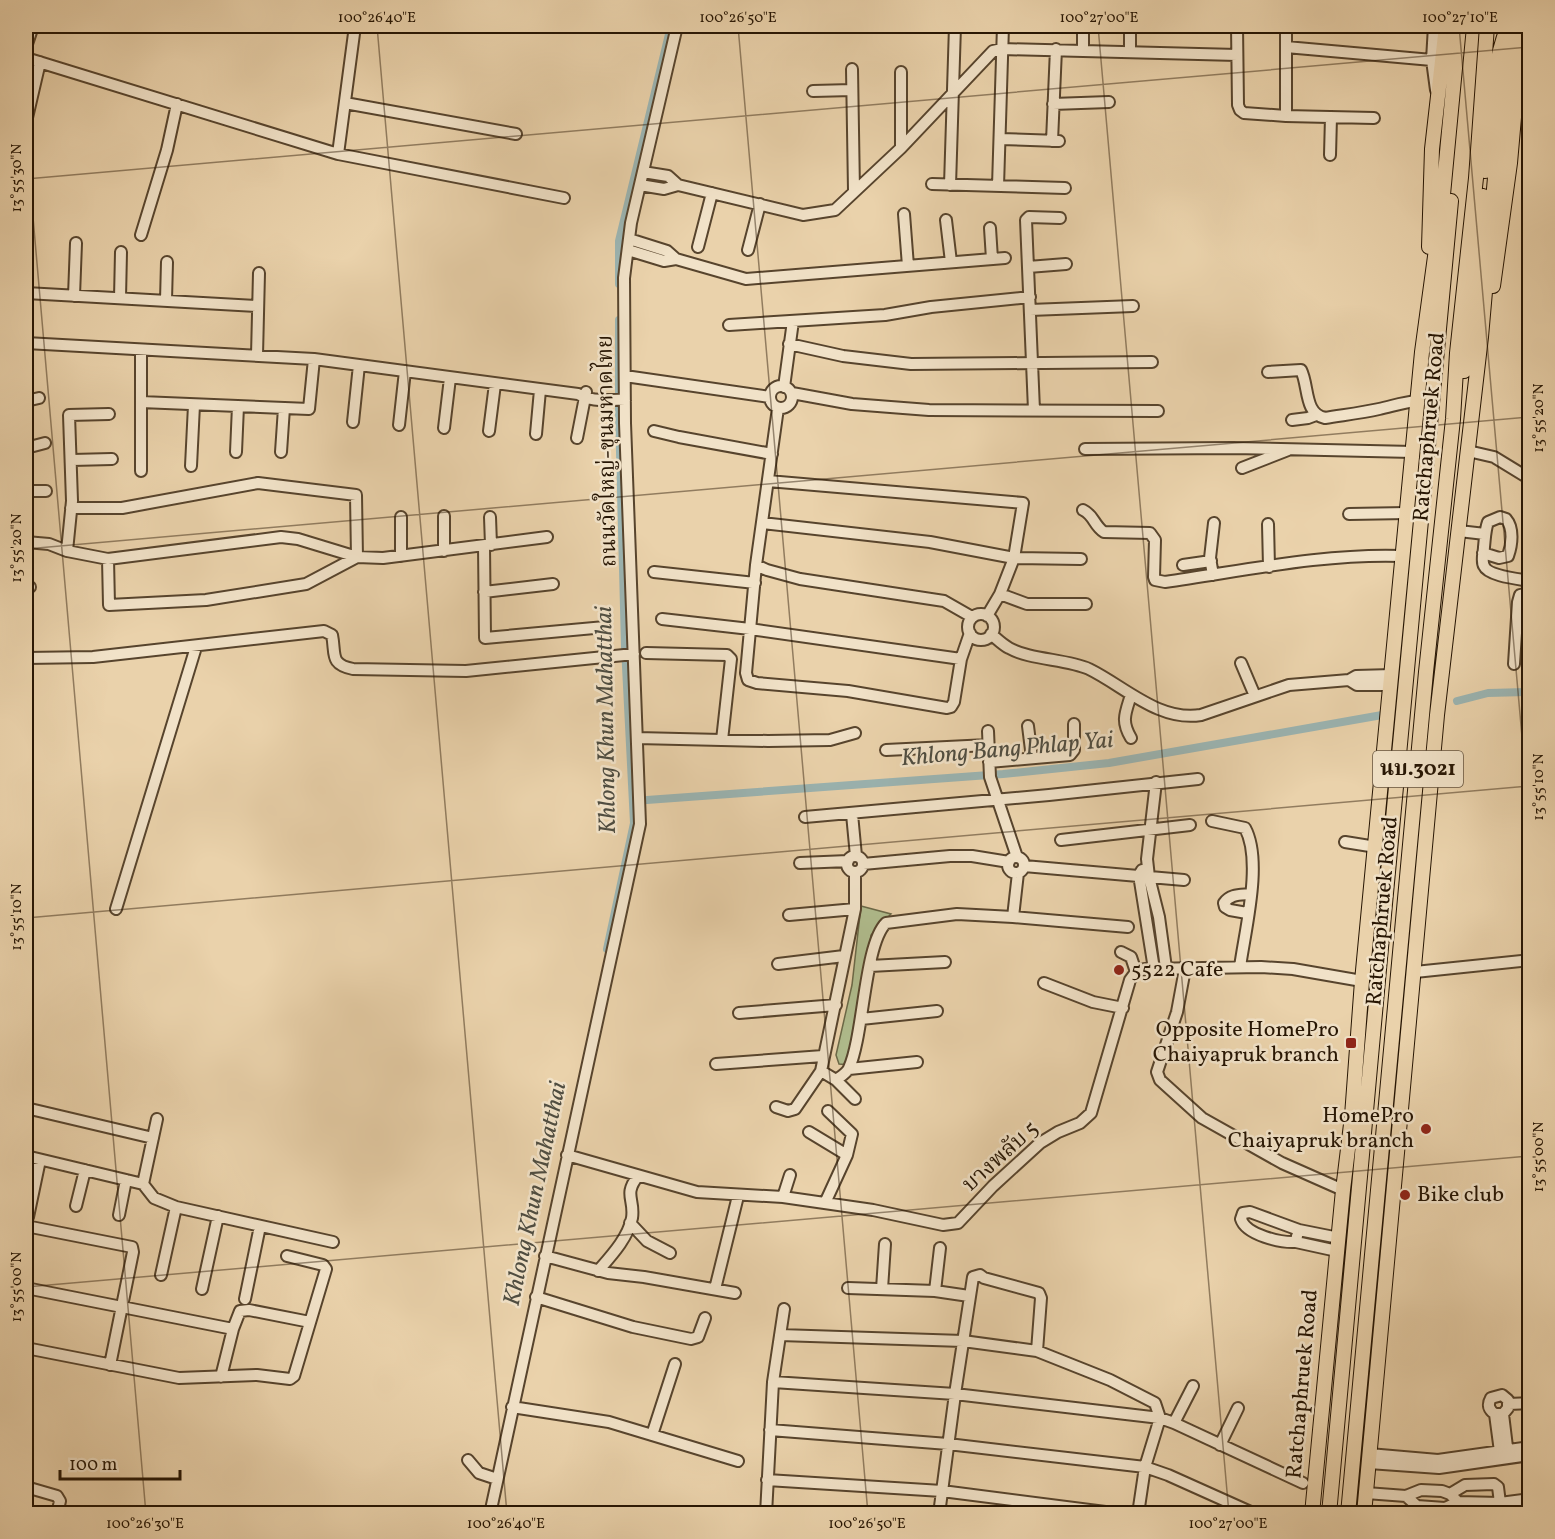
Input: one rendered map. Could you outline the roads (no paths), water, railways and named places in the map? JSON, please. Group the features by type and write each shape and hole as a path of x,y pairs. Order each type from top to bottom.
{"main road":[{"path":"1429,291 1428,224 1437,99 1446,26"},
{"path":"1429,291 1442,205 1460,26"},
{"name":"Ratchaphruek Road","path":"1329,1514 1398,748 1468,26"},
{"name":"Ratchaphruek Road","path":"1348,1514 1426,672 1476,178 1487,26"},
{"path":"1453,419 1470,332 1495,72 1501,44 1508,26"},
{"path":"1481,337 1505,80 1512,49 1521,26"},
{"path":"1481,337 1495,274 1530,34"},
{"name":"Ratchaphruek Road","path":"1312,1514 1352,1116 1362,981 1429,291"},
{"name":"Ratchaphruek Road","path":"1364,1514 1434,751 1481,337"},
{"path":"1426,672 1434,751"},
{"path":"1392,684 1398,748"},
{"path":"1352,1116 1359,1092 1367,1031 1376,1012"}],"street":[{"path":"26,47 33,26"},
{"path":"338,154 355,26"},
{"name":"ถนนวัดใหญ่-ขุนมหาดไทย","path":"490,1514 491,1477 512,1407 640,824 617,400 625,376 624,278 629,245 640,185 677,26"},
{"path":"950,184 955,26"},
{"path":"998,186 1003,26"},
{"path":"1083,26 1083,51"},
{"path":"1130,26 1130,52"},
{"path":"1237,26 1238,105 1244,113 1374,118"},
{"path":"1434,26 1432,60 1437,99"},
{"path":"1286,32 1286,116"},
{"path":"1286,47 1432,60"},
{"path":"643,172 668,176 678,185 803,214 835,210 901,148 993,51 1056,49 1237,55"},
{"path":"1000,138 1056,141 1053,104 1056,49"},
{"path":"26,58 338,154 564,198"},
{"path":"26,122 40,62"},
{"path":"852,69 854,191"},
{"path":"901,72 901,148"},
{"path":"813,91 852,90"},
{"path":"1053,104 1109,102"},
{"path":"345,103 516,134"},
{"path":"141,235 167,150 177,104"},
{"path":"1330,155 1331,117"},
{"path":"932,184 1065,188"},
{"path":"640,185 664,189 678,185"},
{"path":"698,247 712,193"},
{"path":"748,250 760,204"},
{"path":"904,214 909,266"},
{"path":"1034,410 1027,218 1060,218"},
{"path":"946,220 951,262"},
{"path":"990,228 992,259"},
{"path":"74,296 76,243"},
{"path":"629,245 667,251 676,259 746,279 1005,258"},
{"path":"120,298 121,252"},
{"path":"166,262 166,300"},
{"path":"1028,267 1066,264"},
{"path":"257,355 259,273"},
{"path":"26,293 258,306"},
{"path":"729,325 885,315 931,307 1030,297"},
{"path":"1030,310 1133,306"},
{"path":"793,321 789,344 788,390 790,404 784,408 778,408 772,404 770,397 774,389 788,390 852,404 929,410 1158,411"},
{"path":"26,344 314,359 540,390 602,395 617,400"},
{"path":"789,344 843,356 910,364 1152,362"},
{"path":"141,350 141,471"},
{"path":"141,402 309,409 314,359"},
{"path":"353,422 359,365"},
{"path":"1268,372 1301,370 1310,404 1316,415"},
{"path":"399,425 405,371"},
{"path":"625,376 770,397"},
{"path":"444,428 450,378"},
{"path":"489,431 495,384"},
{"path":"536,434 540,390"},
{"path":"577,438 583,395"},
{"path":"26,401 39,398"},
{"path":"1292,420 1316,415 1325,418 1418,401"},
{"path":"191,466 194,405"},
{"path":"236,452 237,406"},
{"path":"281,452 284,408"},
{"path":"778,408 756,565 746,673 748,680 757,683 848,691 947,708 951,707 954,702 961,659 970,633 968,625 972,617 980,614 987,616 993,622 991,634 980,639 970,633"},
{"path":"67,551 72,460 69,415 109,414"},
{"path":"654,431 772,454"},
{"path":"26,448 45,443"},
{"path":"1242,468 1291,449"},
{"path":"1085,450 1291,449 1413,452"},
{"path":"1467,451 1494,458 1530,479"},
{"path":"72,460 112,459"},
{"path":"768,481 1023,503 1014,558 1000,594 987,616"},
{"path":"71,508 122,508 258,483 356,495 357,556"},
{"path":"26,491 46,491"},
{"path":"1083,510 1092,515 1104,532 1150,533 1155,540 1153,570 1155,579 1165,582 1369,556 1403,556"},
{"path":"1348,514 1407,513"},
{"path":"444,516 444,551"},
{"path":"400,517 401,556"},
{"path":"490,517 484,592 485,638 604,627"},
{"path":"1484,554 1499,558 1508,556 1510,552 1509,522 1500,517 1488,522 1485,534 1484,554 1484,568 1489,572 1530,581"},
{"path":"762,523 930,542 1014,558 1081,559"},
{"path":"1213,575 1210,561 1214,523"},
{"path":"1269,524 1269,567"},
{"path":"1458,531 1485,534"},
{"path":"26,542 49,544 67,551 108,559 281,537 298,539 357,556 383,558 547,537"},
{"path":"108,559 109,605 207,600 306,584 357,556"},
{"path":"1182,564 1210,561"},
{"path":"756,565 800,579 944,601 972,617"},
{"path":"654,572 755,583"},
{"path":"484,592 553,584"},
{"path":"1514,664 1518,602 1521,594 1530,593"},
{"path":"1000,594 1027,604 1086,604"},
{"path":"662,619 961,659"},
{"path":"26,658 93,657 324,632 332,635 337,663 344,667 456,671 632,654"},
{"path":"991,634 1010,649 1088,668 1131,695 1177,716 1201,715 1289,686 1348,680 1357,685 1392,684"},
{"path":"116,909 196,647"},
{"path":"646,653 726,656 731,659 722,740"},
{"path":"1241,663 1255,696"},
{"path":"1131,695 1124,721 1131,738"},
{"path":"988,762 1072,753 1074,724"},
{"path":"1028,726 1032,758"},
{"path":"988,731 990,777 999,799 1017,865 1013,917"},
{"path":"637,738 830,740 855,733"},
{"path":"886,750 988,745"},
{"path":"805,817 1198,779"},
{"path":"1156,782 1144,876 1154,928 1166,968"},
{"path":"776,1107 788,1111 795,1109 821,1071 855,909 856,863 852,814"},
{"path":"1212,821 1242,827 1248,834 1253,862 1240,967"},
{"path":"1061,840 1190,825"},
{"path":"1345,842 1376,847"},
{"path":"800,863 856,863 972,856 1017,865 1184,880"},
{"path":"1247,913 1225,908 1224,903 1227,898 1250,894"},
{"path":"789,915 855,909"},
{"path":"849,1069 870,966 880,929 886,923 957,914 1128,927"},
{"path":"1154,928 1154,969"},
{"path":"1121,951 1131,957 1136,972 1166,968 1293,969 1362,981"},
{"path":"778,964 844,956"},
{"path":"1415,972 1530,960"},
{"path":"870,966 945,962"},
{"path":"1185,969 1177,1012 1157,1072 1160,1080 1196,1110 1206,1112 1266,1150 1309,1170 1343,1190"},
{"name":"บางพลับ 5","path":"567,1155 697,1192 783,1197 884,1212 943,1225 958,1223 993,1186 1040,1143 1089,1116 1093,1109 1130,980 1136,972"},
{"path":"1044,983 1093,1002 1123,1008"},
{"path":"739,1013 836,1005"},
{"path":"861,1019 937,1011"},
{"path":"716,1064 823,1056"},
{"path":"836,1080 849,1069 918,1062"},
{"path":"821,1071 836,1080 855,1098"},
{"path":"26,1108 153,1138"},
{"path":"825,1203 847,1155 852,1134 828,1111"},
{"path":"142,1184 157,1119"},
{"path":"809,1132 847,1155"},
{"path":"26,1156 142,1184 154,1198 176,1207 333,1242"},
{"path":"40,1160 27,1222 132,1247 133,1252 110,1365"},
{"path":"76,1206 85,1170"},
{"path":"783,1197 790,1175"},
{"path":"598,1271 616,1248 630,1223 632,1213 630,1188 638,1176"},
{"path":"119,1215 126,1180"},
{"path":"715,1289 738,1196"},
{"path":"160,1275 176,1207"},
{"path":"202,1289 218,1216"},
{"path":"630,1223 647,1241 670,1253"},
{"path":"245,1299 260,1226"},
{"path":"1298,1236 1338,1244"},
{"path":"882,1289 885,1244"},
{"path":"935,1291 940,1248"},
{"path":"26,1348 179,1378 256,1375 288,1380 292,1378 326,1269 323,1265 287,1256"},
{"path":"545,1256 598,1271 735,1293"},
{"path":"939,1514 973,1277 980,1275 1039,1293 1041,1298 1037,1351"},
{"path":"26,1288 233,1329"},
{"path":"848,1288 935,1291 969,1296"},
{"path":"536,1297 633,1327 691,1339 698,1337 705,1318"},
{"path":"766,1514 773,1382 784,1309"},
{"path":"221,1377 238,1313 242,1310 310,1322"},
{"path":"780,1335 963,1341 1037,1351 1110,1380 1155,1403 1160,1418 1145,1467 1138,1514"},
{"path":"652,1436 675,1364"},
{"path":"773,1382 955,1394 1160,1418 1303,1483"},
{"path":"1174,1423 1193,1386"},
{"path":"1504,1455 1502,1411 1530,1403"},
{"path":"512,1407 596,1419 738,1461"},
{"path":"1220,1445 1238,1408"},
{"path":"770,1430 948,1444 1145,1467 1256,1514"},
{"path":"1504,1455 1530,1447"},
{"path":"1369,1458 1439,1464 1504,1455 1530,1455"},
{"path":"468,1460 475,1469 491,1477"},
{"path":"767,1480 942,1491 1121,1514"},
{"path":"1406,1496 1417,1506 1445,1508 1465,1485 1494,1484 1498,1487 1500,1503"},
{"path":"26,1486 57,1496 60,1503 57,1514"},
{"path":"1366,1493 1406,1496 1421,1490 1442,1491 1454,1498 1500,1503 1530,1498"}],"waterway":[{"name":"Khlong Khun Mahatthai","path":"619,284 619,241 671,26"},
{"name":"Khlong Khun Mahatthai","path":"607,949 634,823 625,647 619,320"},
{"name":"Khlong Bang Phlap Yai","path":"1457,701 1488,693 1530,692"},
{"name":"Khlong Bang Phlap Yai","path":"633,801 1003,774 1109,763 1382,715"}],"place":[{"name":"5522 Cafe","path":"1119,970"},
{"name":"Opposite HomePro Chaiyapruk branch","path":"1351,1043"},
{"name":"HomePro Chaiyapruk branch","path":"1426,1129"},
{"name":"Bike club","path":"1405,1195"}]}
